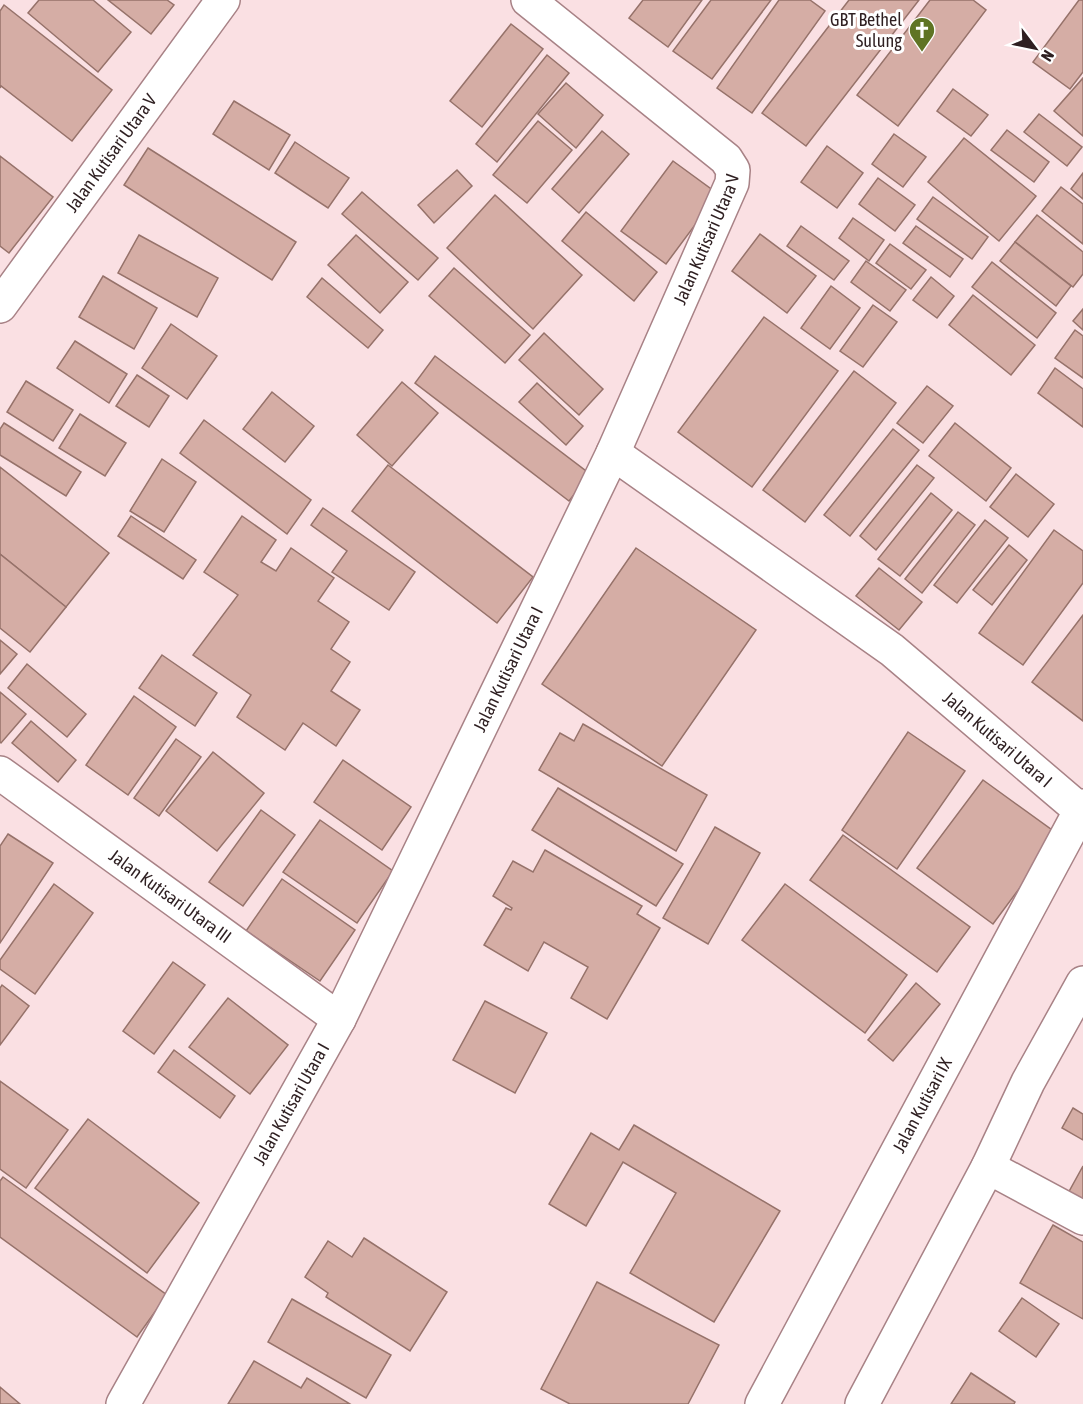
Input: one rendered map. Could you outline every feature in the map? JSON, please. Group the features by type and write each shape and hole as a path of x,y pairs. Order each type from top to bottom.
{"street":[{"name":"Jalan Kutisari Utara V","path":"0,306 223,0"},
{"name":"Jalan Kutisari Utara V","path":"528,0 726,159 733,170 732,183 613,453"},
{"name":"Jalan Kutisari Utara I","path":"123,1404 339,1019 613,453 892,650 1082,808"},
{"name":"Jalan Kutisari Utara III","path":"0,773 339,1019"},
{"name":"Jalan Kutisari IX","path":"762,1404 1082,808"},
{"path":"862,1404 988,1167 1028,1082 1083,983"},
{"path":"988,1167 1083,1218"}],"building":[{"path":"39,0 93,0 131,32 98,72 28,13"},
{"path":"108,0 167,0 174,5 151,34"},
{"path":"643,0 702,0 668,47 629,18"},
{"path":"711,0 771,0 712,79 673,51"},
{"path":"779,0 810,0 825,11 752,113 717,88"},
{"path":"849,0 919,0 806,146 762,113"},
{"name":"GBT Bethel Sulung","path":"930,0 973,0 986,10 898,126 857,95"},
{"path":"1079,0 1083,0 1083,72 1070,89 1033,62"},
{"path":"4,5 112,90 72,141 1,86 0,88 0,11"},
{"path":"511,24 543,49 482,127 450,101"},
{"path":"547,55 569,73 497,162 476,144"},
{"path":"1083,78 1083,136 1054,111"},
{"path":"566,83 603,115 576,148 538,114"},
{"path":"953,89 988,115 971,136 937,111"},
{"path":"234,101 290,135 269,170 213,134"},
{"path":"1039,114 1082,147 1067,166 1024,132"},
{"path":"538,121 572,150 527,203 493,175"},
{"path":"1007,130 1049,162 1034,182 991,150"},
{"path":"602,131 629,154 579,213 552,189"},
{"path":"894,134 926,157 903,187 872,164"},
{"path":"964,138 1036,196 999,241 928,182"},
{"path":"295,142 349,178 328,208 275,173"},
{"path":"827,146 863,173 837,208 801,182"},
{"path":"148,148 296,242 272,280 124,185"},
{"path":"0,156 53,197 9,253 0,246"},
{"path":"673,161 718,194 666,264 621,231"},
{"path":"457,170 472,186 434,223 418,205"},
{"path":"1083,173 1083,199 1071,189"},
{"path":"878,178 915,205 895,231 859,204"},
{"path":"1061,187 1083,204 1083,244 1042,211"},
{"path":"362,192 438,258 418,280 342,214"},
{"path":"495,195 582,275 533,329 447,248"},
{"path":"933,197 988,237 972,259 917,219"},
{"path":"586,212 657,272 634,301 562,241"},
{"path":"1037,215 1083,252 1083,274 1073,287 1015,242"},
{"path":"853,218 884,240 869,261 839,238"},
{"path":"801,226 849,261 834,280 787,246"},
{"path":"916,226 963,259 950,277 903,243"},
{"path":"760,234 816,276 787,313 732,271"},
{"path":"139,235 218,278 197,317 118,273"},
{"path":"356,235 408,282 380,313 328,265"},
{"path":"1015,242 1071,286 1056,306 1000,261"},
{"path":"890,244 926,270 911,289 876,263"},
{"path":"866,261 906,290 890,311 851,282"},
{"path":"992,262 1056,313 1037,338 972,287"},
{"path":"454,268 530,335 505,363 429,296"},
{"path":"103,276 157,308 134,349 79,317"},
{"path":"931,277 954,296 937,318 913,300"},
{"path":"322,278 383,330 368,348 307,297"},
{"path":"831,286 860,308 830,349 801,328"},
{"path":"973,295 1035,345 1011,375 949,325"},
{"path":"873,305 897,322 863,367 840,351"},
{"path":"1083,309 1083,330 1073,321"},
{"path":"764,317 838,371 752,487 678,432"},
{"path":"171,324 217,356 187,399 142,368"},
{"path":"1075,330 1083,336 1083,378 1055,358"},
{"path":"544,333 603,389 579,415 519,360"},
{"path":"75,341 127,374 109,403 57,368"},
{"path":"435,356 590,474 569,501 415,383"},
{"path":"1055,368 1083,389 1083,427 1038,393"},
{"path":"854,371 896,403 805,522 763,490"},
{"path":"137,375 169,396 149,427 116,406"},
{"path":"26,381 73,410 53,441 7,412"},
{"path":"402,382 438,413 392,466 357,435"},
{"path":"537,383 583,426 566,445 519,402"},
{"path":"927,386 953,406 923,443 897,423"},
{"path":"272,392 314,426 285,462 243,429"},
{"path":"80,414 126,443 105,476 59,448"},
{"path":"204,420 311,500 287,534 180,453"},
{"path":"4,423 81,472 66,496 0,455 0,429"},
{"path":"955,423 1011,468 986,501 929,456"},
{"path":"893,429 919,450 850,536 824,515"},
{"path":"162,459 196,482 164,532 130,511"},
{"path":"388,465 533,577 497,623 352,511"},
{"path":"917,465 934,478 876,550 860,536"},
{"path":"0,467 109,553 66,607 0,554"},
{"path":"1016,474 1054,504 1028,537 990,507"},
{"path":"931,493 952,510 900,576 878,559"},
{"path":"323,508 415,572 389,610 332,572 347,551 311,525"},
{"path":"958,512 975,525 922,593 905,579"},
{"path":"131,516 196,560 183,579 118,536"},
{"path":"242,516 276,540 261,562 276,571 291,548 334,578 318,601 349,622 331,649 350,662 331,691 360,710 336,746 303,723 285,750 237,717 251,695 193,655 238,595 204,572"},
{"path":"985,520 1008,538 957,603 934,585"},
{"path":"1054,530 1083,551 1083,583 1023,665 979,633"},
{"path":"1009,545 1027,560 992,605 973,590"},
{"path":"636,548 756,630 662,766 542,684"},
{"path":"0,554 66,607 30,652 0,628"},
{"path":"879,568 922,602 899,630 856,596"},
{"path":"1083,615 1083,721 1032,682"},
{"path":"0,640 17,654 0,674"},
{"path":"162,655 217,693 195,726 139,688"},
{"path":"27,664 86,714 67,737 8,688"},
{"path":"0,692 26,714 1,743 0,742"},
{"path":"134,696 176,727 128,795 86,765"},
{"path":"31,721 76,760 58,782 12,743"},
{"path":"583,724 707,795 676,851 539,770 560,733 574,741"},
{"path":"908,732 965,771 897,869 842,830"},
{"path":"176,739 201,757 159,816 134,798"},
{"path":"213,752 264,793 217,851 166,811"},
{"path":"343,760 411,807 382,850 314,802"},
{"path":"983,780 1059,835 993,924 917,868"},
{"path":"558,788 683,864 656,906 532,830"},
{"path":"261,810 295,835 243,906 209,882"},
{"path":"320,820 393,871 357,923 283,872"},
{"path":"715,827 760,853 708,944 663,918"},
{"path":"8,834 53,863 0,943 0,846"},
{"path":"843,835 970,927 937,972 810,880"},
{"path":"545,850 642,906 637,914 660,928 607,1019 571,998 588,967 544,942 528,971 484,945 506,908 511,910 512,908 493,896 513,861 533,872"},
{"path":"282,879 355,930 320,981 246,931"},
{"path":"54,884 93,913 35,994 0,969 0,960"},
{"path":"785,884 907,975 865,1033 742,940"},
{"path":"173,962 205,985 154,1054 123,1031"},
{"path":"916,983 940,1004 893,1061 868,1040"},
{"path":"2,985 29,1006 0,1045 0,988"},
{"path":"228,998 288,1045 250,1094 189,1047"},
{"path":"485,1001 547,1033 515,1093 453,1060"},
{"path":"174,1050 235,1096 220,1118 158,1072"},
{"path":"0,1081 68,1130 26,1188 0,1169"},
{"path":"1073,1108 1083,1114 1083,1140 1062,1128"},
{"path":"88,1119 199,1203 147,1273 35,1188"},
{"path":"634,1125 780,1211 714,1322 630,1273 676,1193 623,1162 586,1226 549,1204 591,1133 619,1150"},
{"path":"1083,1166 1083,1206 1066,1197"},
{"path":"3,1177 167,1295 137,1337 0,1237 0,1181"},
{"path":"1053,1225 1083,1242 1083,1319 1020,1283"},
{"path":"364,1238 447,1292 410,1351 326,1297 328,1293 305,1277 328,1241 352,1257"},
{"path":"597,1282 719,1345 688,1404 570,1404 541,1389"},
{"path":"1022,1298 1059,1324 1036,1357 999,1331"},
{"path":"292,1299 391,1355 366,1398 268,1342"},
{"path":"254,1361 301,1388 307,1378 350,1404 228,1404"},
{"path":"971,1373 1015,1402 1014,1404 951,1404"},
{"path":"0,1387 20,1404 0,1404"}],"place":[{"name":"GBT Bethel Sulung","path":"922,53"}]}
